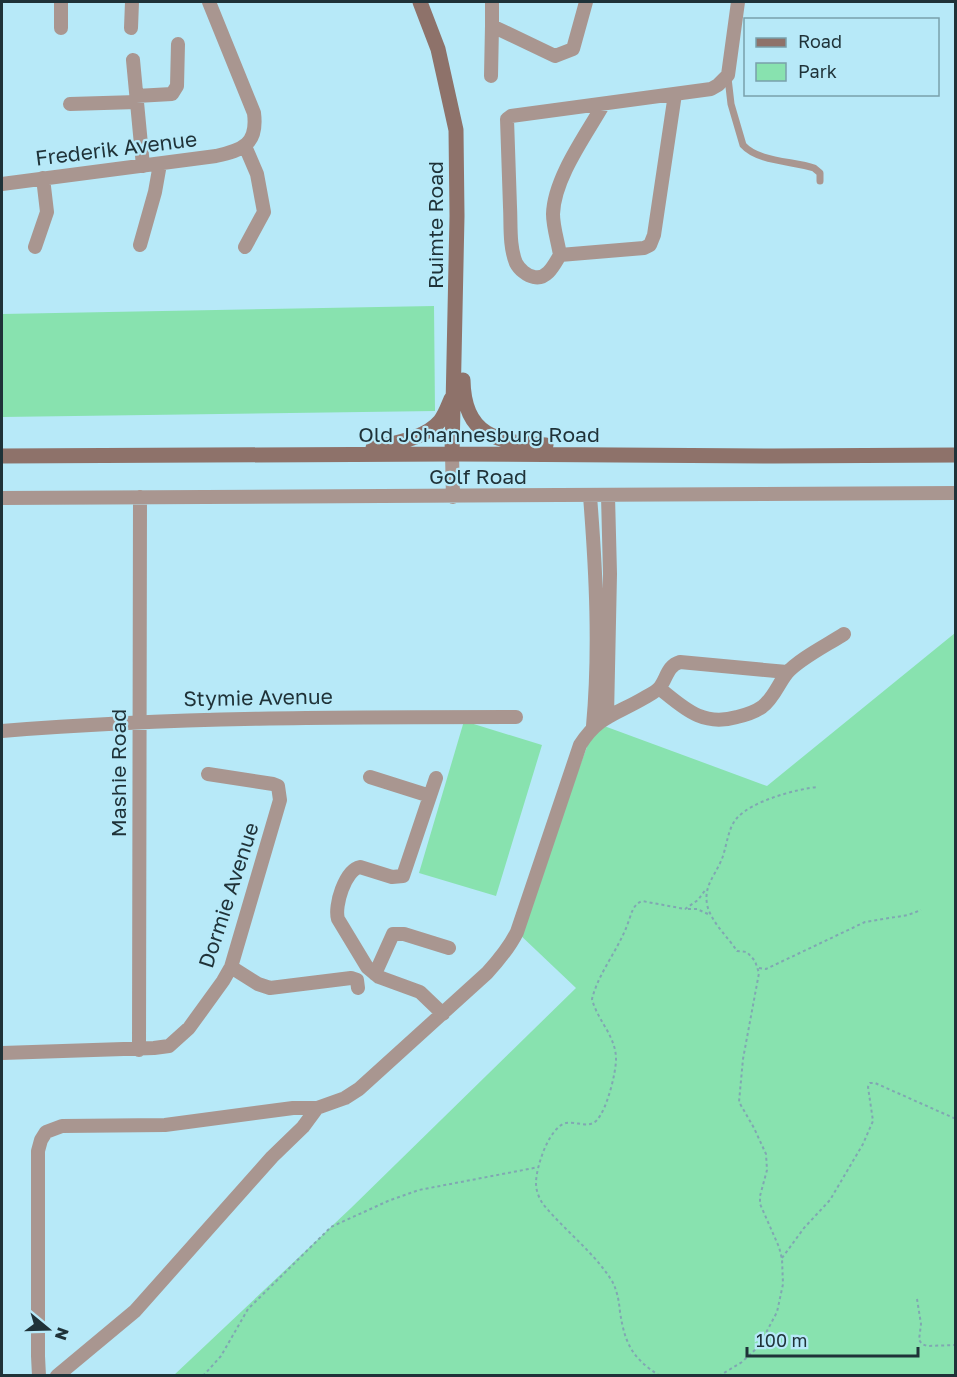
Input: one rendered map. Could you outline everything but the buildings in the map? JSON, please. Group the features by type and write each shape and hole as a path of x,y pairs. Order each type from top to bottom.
{"main road":[{"name":"Ruimte Road","path":"420,2 438,50 456,130 457,248 452,454"},
{"path":"457,248 462,306 463,398 468,413 476,425 489,435 506,441 572,446 611,455"},
{"path":"349,454 392,444 432,429 442,419 453,394"},
{"name":"Old Johannesburg Road","path":"2,456 956,454"}],"street":[{"path":"61,2 61,28"},
{"path":"131,28 132,2"},
{"path":"209,2 254,113 254,129 240,149 256,174 264,212 245,247"},
{"path":"491,76 492,2"},
{"path":"492,26 552,55 561,54 573,49 586,2"},
{"path":"603,105 565,172 557,195 553,215 560,255 546,274 531,277 520,269 516,261 511,236 507,118 711,89 718,85 729,69 738,2"},
{"path":"70,104 172,94 177,86 178,44"},
{"path":"133,60 143,165"},
{"path":"560,255 644,248 650,245 654,235 675,94"},
{"name":"Frederik Avenue","path":"2,184 216,156 240,149"},
{"path":"140,245 155,192 159,164"},
{"path":"35,247 47,212 44,178"},
{"path":"452,454 453,497"},
{"name":"Golf Road","path":"2,498 956,493"},
{"path":"590,496 596,625 596,692 593,726"},
{"path":"607,716 610,574 608,496"},
{"name":"Mashie Road","path":"139,1050 140,497"},
{"path":"659,688 691,713 706,719 729,719 750,713 762,707 770,699 787,672 844,634"},
{"path":"39,1376 38,1151 46,1132 62,1126 165,1125 292,1108 317,1108 345,1098 359,1089 443,1014 501,958 514,939 580,745 593,726 659,688 672,666 680,662 787,672"},
{"name":"Stymie Avenue","path":"2,731 139,721 516,717"},
{"name":"Dormie Avenue","path":"2,1053 139,1050 169,1046 189,1028 231,967 280,800 278,786 273,784 208,774"},
{"path":"370,777 430,796"},
{"path":"436,778 403,876 392,877 360,867 355,868 349,874 336,907 338,920 367,967 375,974 420,992 443,1014"},
{"path":"375,974 393,934 404,934 449,948"},
{"path":"231,967 258,984 270,988 351,978 357,980 358,988"},
{"path":"292,1108 303,1127"},
{"path":"57,1376 135,1311 272,1157 303,1127 317,1108"}],"lane":[{"path":"729,69 728,92 743,145 761,156 814,168 820,173 820,181"}],"path":[{"path":"685,909 698,900 708,886 721,862 737,818 775,797 818,787"},
{"path":"708,886 707,902 710,915 736,951 747,952 759,968 743,1059 739,1102 766,1154 767,1170 760,1204 782,1259 782,1294 771,1325 759,1346 750,1355 719,1376"},
{"path":"660,1376 645,1366 627,1344 618,1297 612,1282 543,1204 537,1194 536,1182 549,1138 556,1130 565,1123 587,1125 596,1122 603,1112 614,1075 615,1050 592,999 597,985 621,942 632,909 642,902 672,908 696,909 710,915"},
{"path":"759,968 766,969 865,922 908,915 921,910"},
{"path":"782,1259 804,1228 830,1200 863,1144 873,1121 868,1087 870,1083 875,1083 956,1119"},
{"path":"203,1376 221,1356 248,1309 332,1227 388,1201 419,1190 539,1167"},
{"path":"917,1299 922,1344 927,1346 956,1345"}],"green space":[{"path":"434,306 435,411 2,417 2,314"},
{"path":"955,633 955,1375 173,1376 351,1208 576,988 517,932 596,723 767,786"},
{"path":"464,721 542,745 496,896 419,873"}]}
